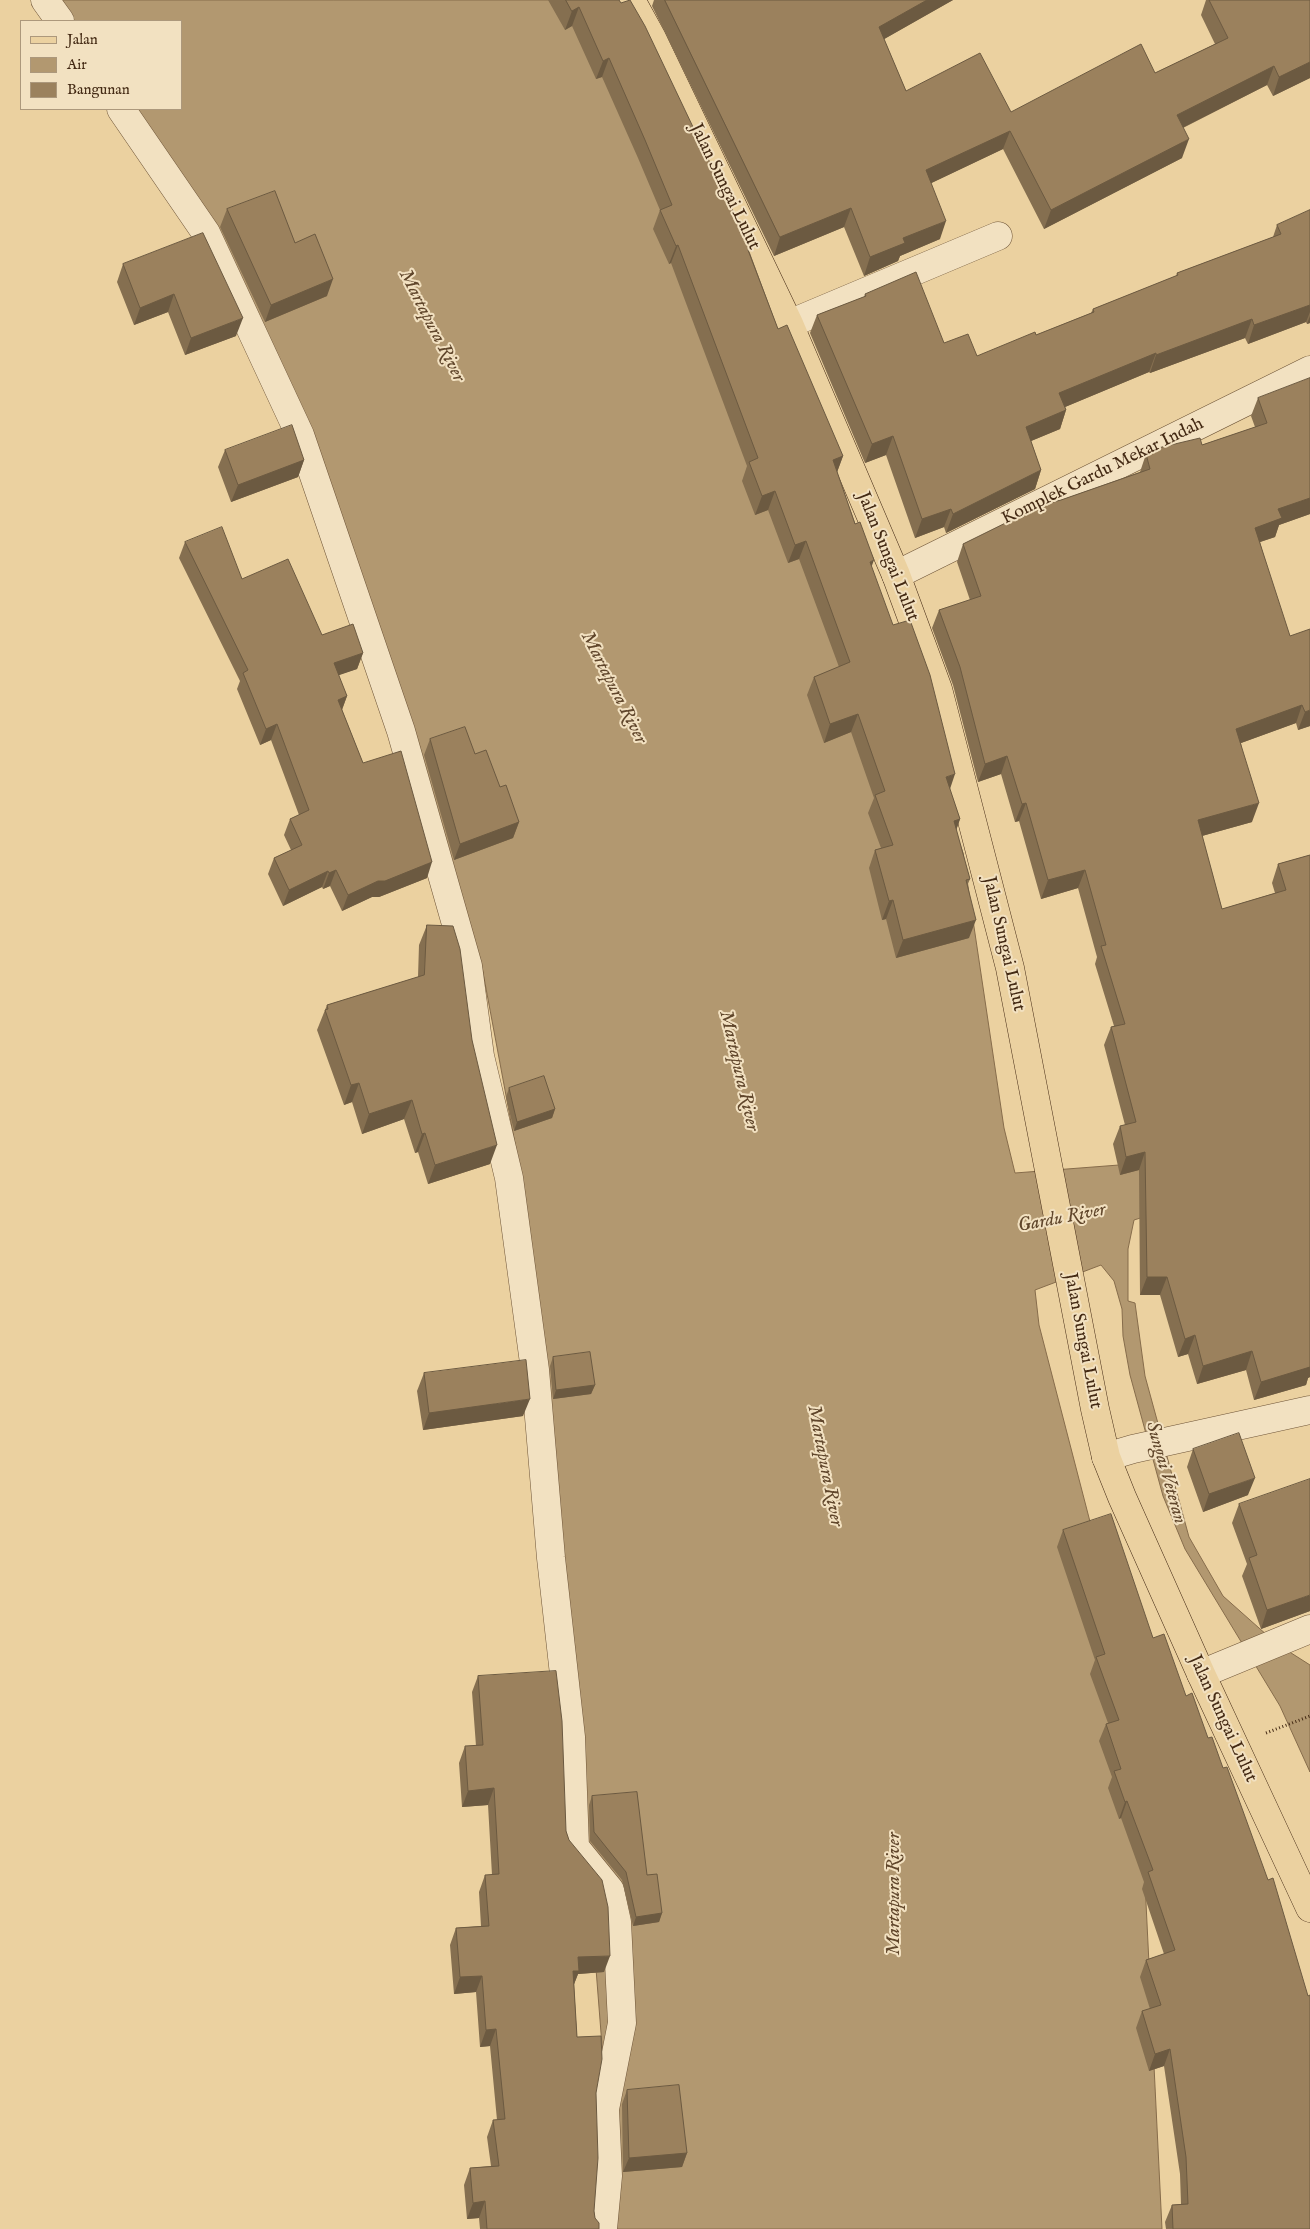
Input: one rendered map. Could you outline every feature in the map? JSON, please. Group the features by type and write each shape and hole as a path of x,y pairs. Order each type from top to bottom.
{"main road":[{"name":"Jalan Sungai Lulut","path":"631,0 652,38 790,324 896,575 938,689 1010,968 1095,1409 1106,1457 1201,1674 1310,1908"}],"street":[{"path":"45,0 59,20"},
{"path":"122,110 206,233 300,435 402,731 468,966 480,1056 509,1178 535,1370 551,1558 571,1737 575,1846 610,1890 617,1922 622,2023 605,2109 608,2176 604,2229"},
{"path":"790,324 998,236"},
{"name":"Komplek Gardu Mekar Indah","path":"896,575 1310,370"},
{"path":"1106,1457 1171,1440 1310,1410"},
{"path":"1201,1674 1306,1631"}],"path":[{"path":"1276,1729 1310,1716"}],"water":[{"path":"58,0 609,0 803,403 963,853 1004,1128 1015,1173 1119,1165 1252,1183 1134,1220 1128,1249 1128,1301 1135,1303 1145,1376 1189,1537 1223,1596 1277,1644 1310,1665 1310,1772 1280,1706 1185,1549 1163,1496 1130,1375 1123,1336 1122,1309 1114,1281 1101,1265 1035,1290 1039,1325 1136,1699 1162,2229 597,2229 604,2071 586,1841 522,1181 482,967 326,484 136,110 182,110 182,20 73,20"}],"building":[{"path":"566,0 619,0 621,3 630,0 645,26 751,249 748,250 778,329 787,325 843,456 833,460 855,524 860,522 874,560 870,562 893,625 910,620 930,675 955,774 946,777 960,819 954,821 970,879 966,880 976,920 903,940 893,900 889,901 875,850 893,845 875,795 885,791 858,714 830,724 814,677 850,662 806,541 795,545 775,491 762,496 749,462 758,458 678,245 676,246 660,210 672,205 645,140 609,58 603,61 579,7 572,11"},
{"path":"665,0 927,0 879,27 906,91 980,53 1011,112 1141,44 1155,73 1228,38 1209,0 1310,0 1310,62 1279,77 1274,66 1177,115 1189,139 1051,210 1010,131 926,170 946,221 903,238 905,243 870,257 851,208 780,237"},
{"path":"275,191 295,243 315,234 333,279 271,305 227,209"},
{"path":"1310,210 1310,305 1254,325 1252,319 1156,355 1156,353 1059,393 1066,410 1026,427 1041,470 953,514 951,509 922,519 893,436 872,444 817,315 866,296 865,294 916,272 944,343 968,334 977,356 1035,332 1036,335 1094,312 1093,309 1178,275 1177,273 1281,234 1277,225"},
{"path":"203,233 243,318 191,338 174,294 140,308 123,264"},
{"path":"1310,378 1310,498 1278,509 1282,518 1255,528 1290,636 1310,629 1310,710 1305,712 1302,705 1236,729 1259,803 1198,820 1222,909 1286,890 1278,864 1310,855 1310,1367 1261,1382 1252,1351 1203,1366 1195,1335 1185,1339 1167,1277 1147,1277 1145,1152 1126,1157 1120,1126 1136,1122 1111,1027 1125,1024 1101,946 1106,945 1085,870 1048,880 1026,803 1022,804 1007,756 985,764 960,667 939,610 981,596 963,544 1052,500 1053,502 1061,500 1150,469 1146,454 1158,448 1200,438 1202,445 1267,423 1258,398"},
{"path":"292,425 304,460 238,485 225,450"},
{"path":"222,527 242,579 288,559 322,635 353,624 363,653 334,663 347,696 338,700 363,763 401,751 432,862 385,881 378,881 348,895 336,870 329,873 328,871 289,890 274,858 302,845 290,819 309,810 277,724 266,729 243,673 248,670 185,542"},
{"path":"465,727 475,754 486,750 500,787 506,785 519,822 460,844 430,739"},
{"path":"427,925 453,926 460,949 472,1040 497,1145 435,1165 425,1133 422,1134 412,1100 369,1114 359,1083 351,1085 325,1010 328,1009 327,1005 424,975"},
{"path":"544,1076 555,1109 517,1122 509,1088"},
{"path":"590,1352 595,1385 556,1390 553,1357"},
{"path":"526,1360 530,1399 429,1413 424,1373"},
{"path":"1239,1433 1255,1478 1209,1494 1193,1449"},
{"path":"1310,1479 1310,1595 1267,1610 1249,1558 1257,1555 1239,1504"},
{"path":"1111,1514 1153,1638 1164,1634 1186,1696 1192,1693 1208,1738 1212,1737 1223,1768 1227,1767 1268,1880 1273,1878 1308,1996 1310,1995 1310,2229 1173,2229 1172,2205 1188,2204 1186,2157 1170,2049 1155,2054 1142,2011 1161,2005 1146,1960 1175,1950 1148,1872 1153,1870 1114,1771 1121,1769 1106,1724 1119,1720 1096,1657 1105,1654 1063,1530"},
{"path":"556,1671 562,1721 566,1831 569,1840 602,1880 608,1907 610,1956 578,1957 579,1971 573,1971 577,2037 601,2036 602,2059 596,2093 598,2158 594,2211 595,2218 599,2223 599,2229 487,2229 485,2201 473,2203 470,2168 499,2166 493,2120 505,2119 496,2029 486,2030 482,1976 460,1977 456,1928 489,1926 485,1875 499,1874 494,1788 468,1791 465,1746 483,1745 478,1676"},
{"path":"637,1792 647,1875 657,1874 662,1913 636,1917 626,1872 594,1832 592,1796"},
{"path":"679,2085 687,2153 629,2158 627,2090"}],"water label":[{"name":"Martapura River","path":"431,326"},
{"name":"Martapura River","path":"613,688"},
{"name":"Martapura River","path":"738,1071"},
{"name":"Gardu River","path":"1062,1219"},
{"name":"Martapura River","path":"824,1466"},
{"name":"Sungai Veteran","path":"1165,1473"},
{"name":"Martapura River","path":"895,1894"}]}
